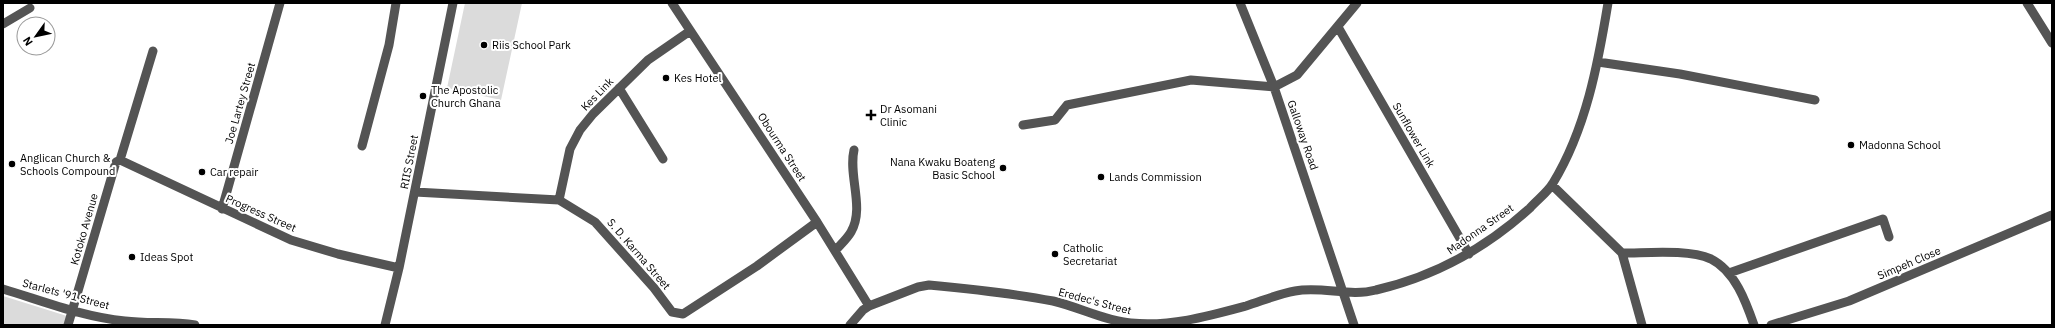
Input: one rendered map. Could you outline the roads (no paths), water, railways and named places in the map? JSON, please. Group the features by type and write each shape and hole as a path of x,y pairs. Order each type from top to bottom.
{"street":[{"name":"Joe Lartey Street","path":"222,209 280,3"},
{"path":"362,146 389,45 396,3"},
{"name":"RIIS Street","path":"385,325 399,268 453,3"},
{"name":"Obourma Street","path":"672,3 817,222 869,306"},
{"name":"Galloway Road","path":"1240,3 1274,87 1339,276 1342,292 1354,325"},
{"path":"1023,125 1055,120 1067,105 1191,80 1274,87 1296,75 1358,3"},
{"name":"Madonna Street","path":"1342,292 1374,291 1444,268 1469,254 1512,224 1552,185 1568,154 1586,105 1598,62 1608,3"},
{"path":"2027,3 2052,43"},
{"path":"3,24 30,8"},
{"name":"Sunflower Link","path":"1338,27 1469,254"},
{"name":"Kes Link","path":"560,200 570,149 580,130 593,114 648,60 690,30"},
{"name":"Kotoko Avenue","path":"68,325 116,162 120,160 153,51"},
{"path":"1598,62 1680,74 1815,100"},
{"path":"619,88 663,160"},
{"path":"835,251 851,232 857,215 852,160 854,150"},
{"name":"Progress Street","path":"120,160 291,240 338,254 399,268"},
{"path":"1552,185 1622,253 1642,325"},
{"name":"S. D. Karma Street","path":"415,192 560,200 595,222 654,288 672,312 677,314 683,314 757,266 817,222"},
{"name":"Simpeh Close","path":"1772,325 1849,301 2052,215"},
{"path":"1729,273 1883,219 1889,237"},
{"path":"1622,253 1685,254 1711,259 1729,273 1747,304 1754,325"},
{"name":"Eredec's Street","path":"850,325 862,310 869,306 918,287 929,285 997,292 1054,302 1130,323 1167,323 1208,315 1300,290 1342,292"},
{"name":"Starlets '91 Street","path":"3,289 73,310 124,323 168,322 195,325"}],"place":[{"name":"Riis School Park","path":"484,45"},
{"name":"Kes Hotel","path":"666,78"},
{"name":"The Apostolic Church Ghana","path":"423,96"},
{"name":"Dr Asomani Clinic","path":"871,115"},
{"name":"Madonna School","path":"1851,145"},
{"name":"Anglican Church & Schools Compound","path":"12,164"},
{"name":"Nana Kwaku Boateng Basic School","path":"1003,168"},
{"name":"Car repair","path":"202,172"},
{"name":"Lands Commission","path":"1101,177"},
{"name":"Catholic Secretariat","path":"1055,254"},
{"name":"Ideas Spot","path":"132,257"}]}
